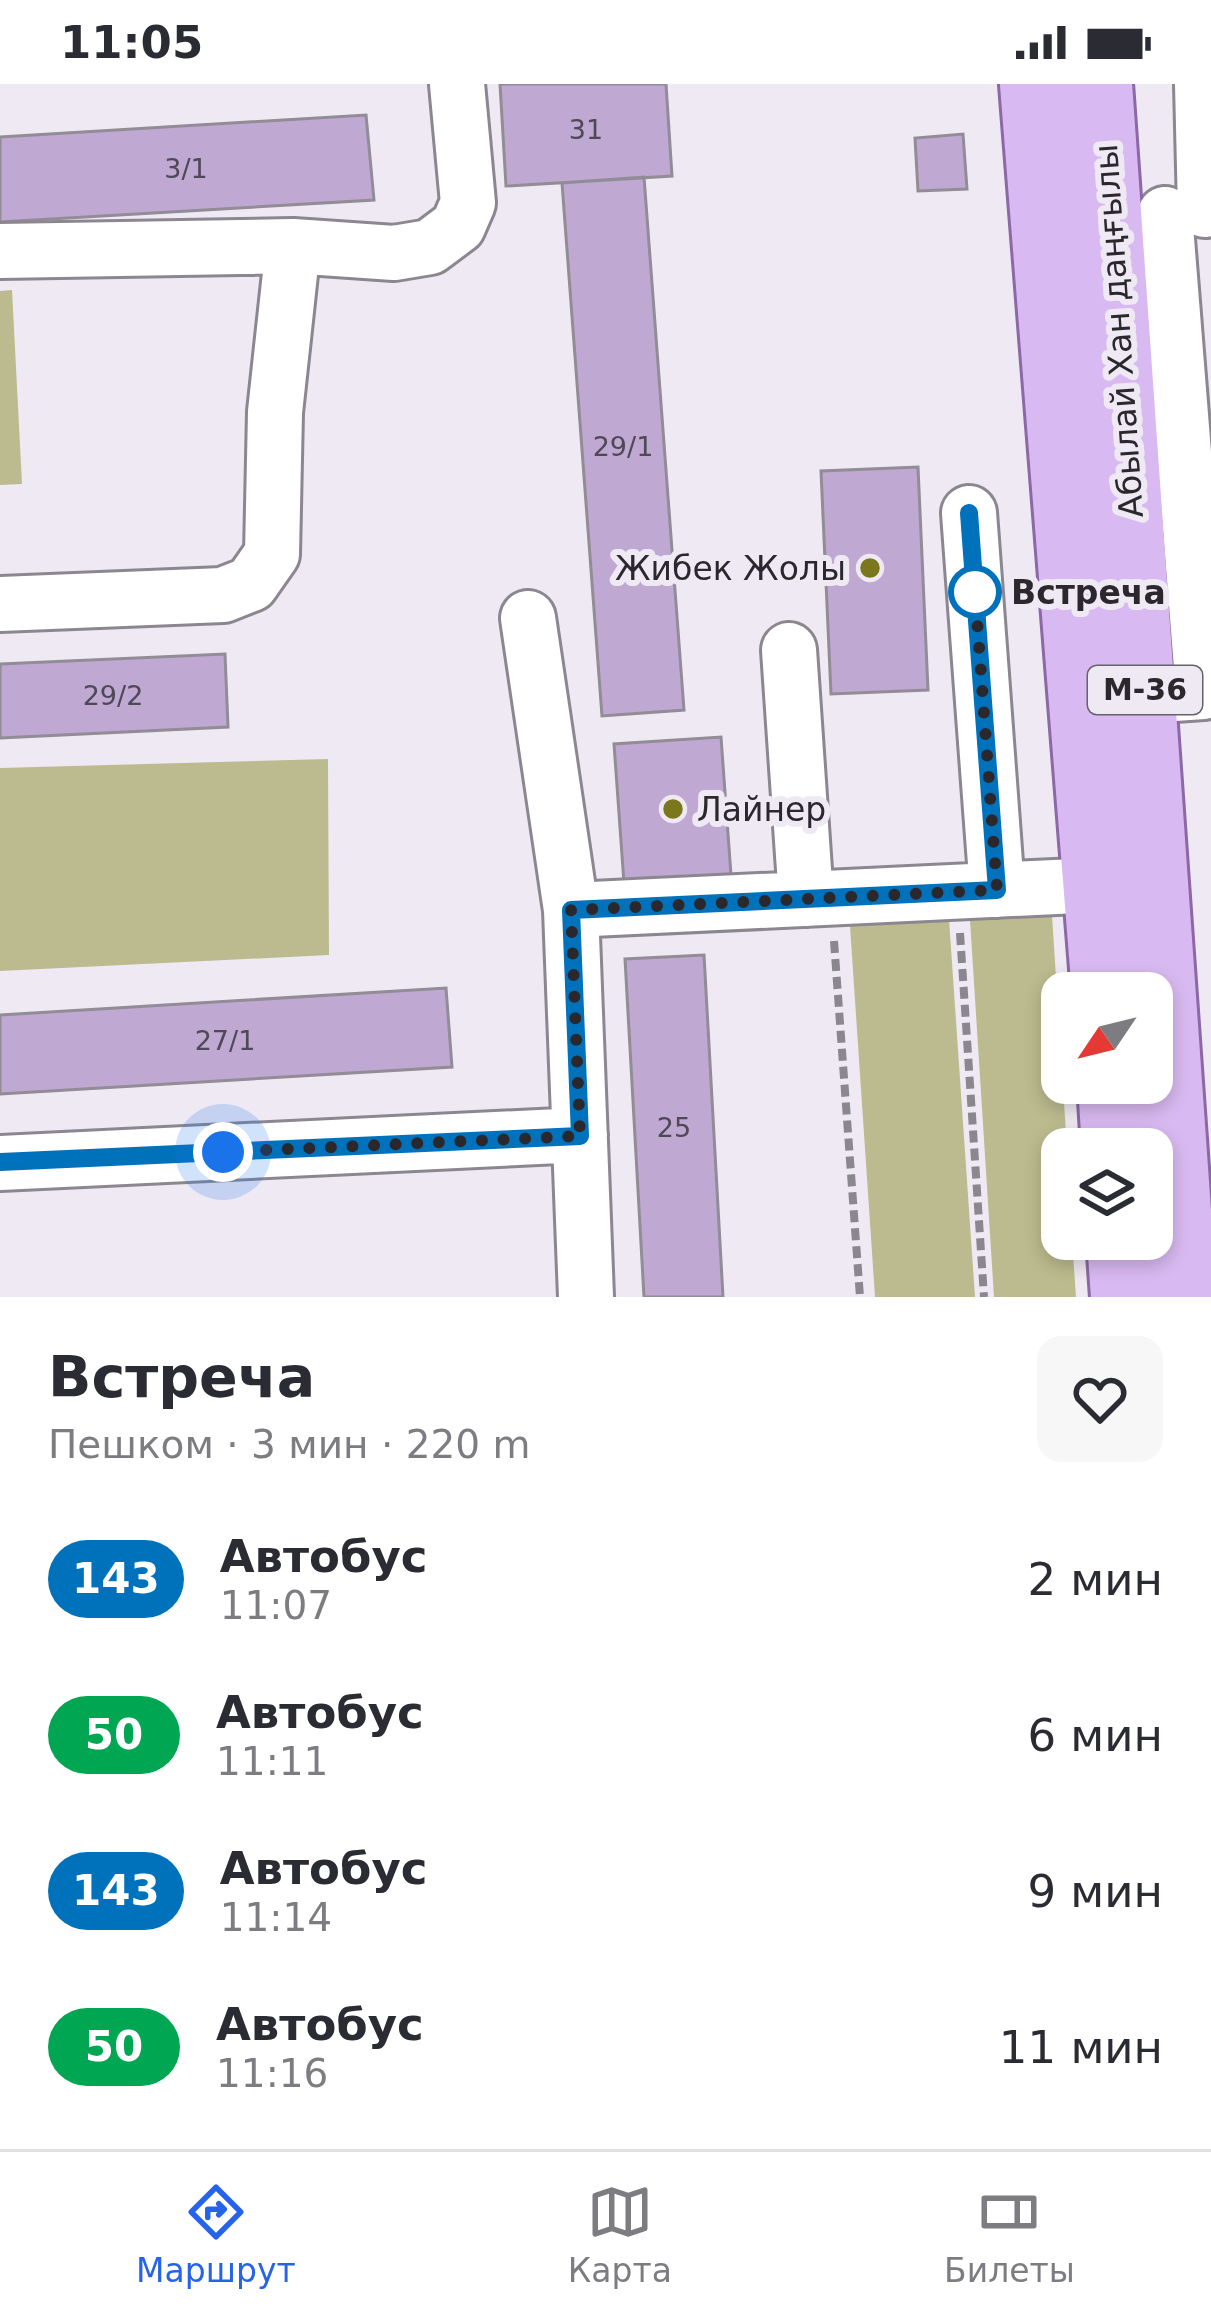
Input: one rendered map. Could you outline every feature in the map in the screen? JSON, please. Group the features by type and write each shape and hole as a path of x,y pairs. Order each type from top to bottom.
{"main road":[{"name":"Абылай Хан даңғылы","path":"1033,84 1104,972"},
{"name":"Абылай Хан даңғылы","path":"1099,84 1173,213 1145,696 1193,1188 1184,1297"},
{"path":"1121,1260 1124,1297"}],"street":[{"path":"0,251 293,246 394,253 430,248 458,226 467,203 457,84"},
{"path":"1173,213 1202,84"},
{"path":"0,604 224,595 251,584 272,554 275,412 293,246"},
{"path":"969,513 977,891"},
{"path":"528,618 571,910 586,1297"},
{"path":"789,650 818,898"},
{"path":"571,910 1098,885"},
{"path":"0,1162 580,1136"}],"path":[{"path":"977,891 984,1297"},
{"path":"818,898 860,1297"}],"shaded area":[{"path":"12,290 22,484 0,485 0,291"},
{"path":"328,759 329,955 0,971 0,768"},
{"path":"1052,915 1056,972 1041,972 1041,1104 1064,1104 1066,1128 1041,1128 1041,1260 1073,1260 1076,1297 994,1297 970,920"},
{"path":"949,919 975,1297 875,1297 850,926"}],"building":[{"path":"500,84 666,84 672,176 506,186"},
{"path":"366,115 374,200 0,222 0,137"},
{"path":"963,134 967,189 918,191 915,138"},
{"path":"644,177 684,710 602,716 562,183"},
{"path":"918,467 928,690 831,694 821,471"},
{"path":"225,654 228,727 0,738 0,664"},
{"name":"Лайнер","path":"721,737 731,875 624,883 614,744"},
{"path":"704,955 723,1297 644,1297 625,959"},
{"path":"446,988 452,1067 0,1094 0,1015"}],"bus line":[{"name":"143","path":"0,1162 580,1136 571,910 997,890 969,513"}],"place":[{"name":"Жибек Жолы","path":"870,568"},
{"name":"Встреча","path":"975,592"},
{"name":"Лайнер","path":"673,809"}],"route":[{"path":"223,1152 580,1136 571,910 997,890 975,592"}]}
